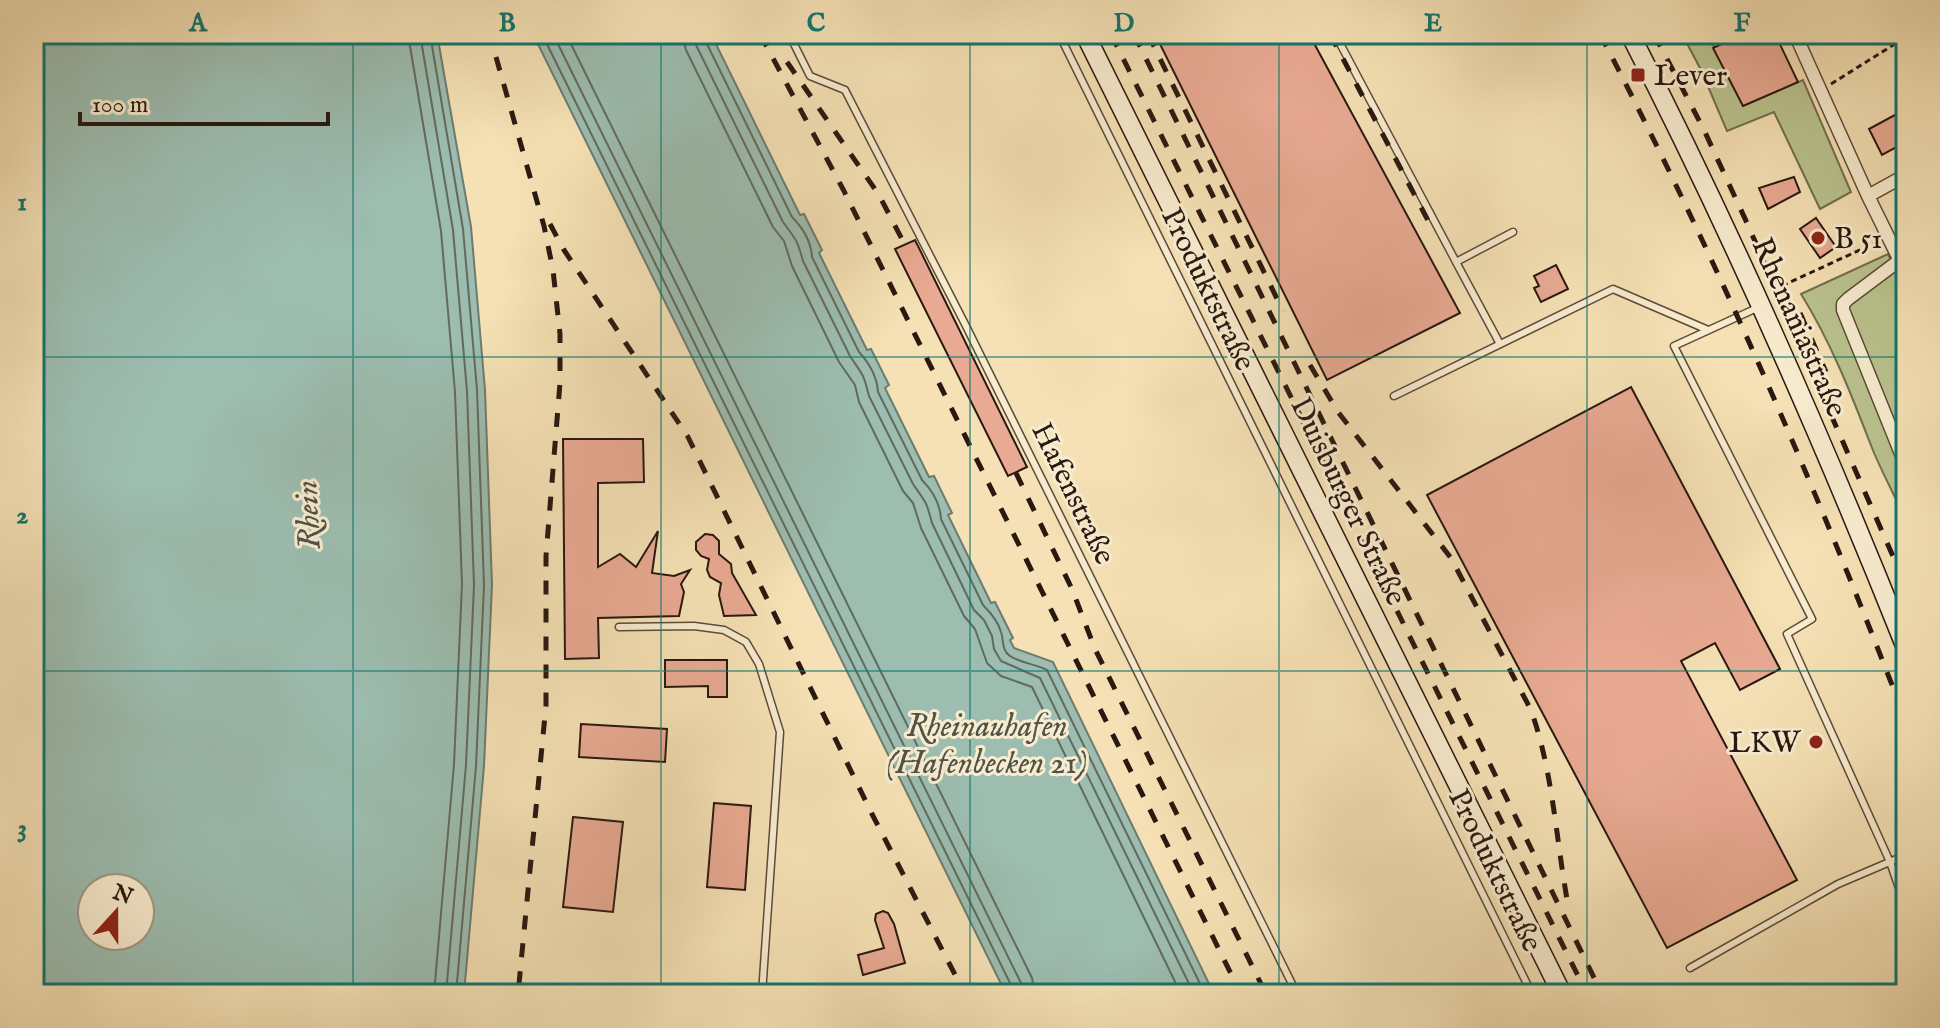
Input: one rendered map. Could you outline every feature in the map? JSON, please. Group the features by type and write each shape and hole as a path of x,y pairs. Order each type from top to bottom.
{"street":[{"name":"Duisburger Straße","path":"1085,34 1562,994"},
{"name":"Rhenaniastraße","path":"1630,34 1765,299 1906,648"},
{"path":"1795,34 1868,196 1889,236 1901,251 1906,273"},
{"path":"1868,196 1906,175"},
{"path":"1901,251 1843,304 1843,310 1906,466"}],"lane":[{"name":"Hafenstraße","path":"789,34 810,76 845,90 966,326 1297,994"},
{"name":"Produktstraße","path":"1059,34 1532,994"},
{"path":"1335,34 1500,344"},
{"path":"1456,262 1513,232"},
{"path":"1394,396 1613,289 1708,330"},
{"path":"1765,299 1674,346 1812,619 1787,634 1890,862 1906,908"},
{"path":"619,627 694,626 724,630 746,642 759,664 780,732 762,994"},
{"path":"1690,968 1838,884 1906,855"}],"path":[{"path":"1844,77 1906,37"},
{"path":"1765,299 1889,236"}],"green space":[{"path":"1682,34 1708,34 1743,106 1803,80 1851,192 1820,209 1774,112 1727,131"},
{"path":"1888,254 1906,292 1906,522 1849,389 1801,294"}],"water":[{"name":"Rhein","path":"34,34 437,34 471,227 485,390 492,585 484,766 464,994 34,994"},
{"name":"Rheinauhafen (Hafenbecken 21)","path":"533,34 711,34 800,215 804,214 822,250 819,253 867,350 871,349 889,385 885,388 929,477 934,476 952,513 948,515 991,603 995,602 1013,638 1010,640 1014,648 1053,662 1214,994 1006,994"}],"building":[{"path":"1155,34 1309,34 1460,313 1327,380"},
{"path":"1743,34 1775,34 1798,82 1743,106 1713,48"},
{"path":"1906,109 1906,142 1882,155 1869,129"},
{"path":"1794,177 1800,192 1768,209 1759,188"},
{"name":"B 51","path":"1816,218 1836,247 1820,258 1800,229"},
{"path":"915,240 1027,467 1008,476 895,249"},
{"path":"1556,265 1568,289 1541,302 1534,288 1539,286 1534,276"},
{"path":"1631,387 1780,669 1740,690 1715,643 1681,661 1797,880 1667,948 1427,495"},
{"path":"563,439 643,439 644,482 598,483 598,567 620,554 636,567 658,531 652,573 674,576 690,570 681,584 684,592 679,616 598,618 599,658 565,659"},
{"path":"705,534 713,535 719,541 719,554 731,564 732,573 756,615 724,616 719,595 721,583 710,577 707,570 709,559 696,550 696,542"},
{"path":"665,660 727,660 727,697 708,697 708,686 665,687"},
{"path":"581,724 667,729 665,762 579,757"},
{"path":"714,803 751,806 745,890 707,887"},
{"path":"573,817 623,822 613,912 563,907"},
{"path":"883,911 888,913 894,924 905,963 863,975 858,955 884,948 875,920 876,914"}],"railway":[{"path":"760,34 844,191 1241,994"},
{"path":"1111,34 1587,994"},
{"path":"1134,34 1602,994"},
{"path":"1148,34 1283,311"},
{"path":"1330,34 1433,230"},
{"path":"1600,34 1684,202 1763,373 1837,546 1906,721"},
{"path":"1654,34 1704,130 1747,223 1906,586"},
{"path":"496,57 544,226 553,270 560,334 560,383 546,556 546,705 518,994"},
{"path":"787,62 879,195 905,245"},
{"path":"550,224 688,437 872,814 965,994"},
{"path":"1800,313 1826,372"},
{"path":"1310,365 1338,412 1451,558 1531,710 1550,784 1569,910"},
{"path":"1016,473 1072,589 1095,649 1266,994"}],"place":[{"name":"Lever","path":"1638,75"},
{"name":"B 51","path":"1818,238"},
{"name":"LKW","path":"1816,742"}]}
